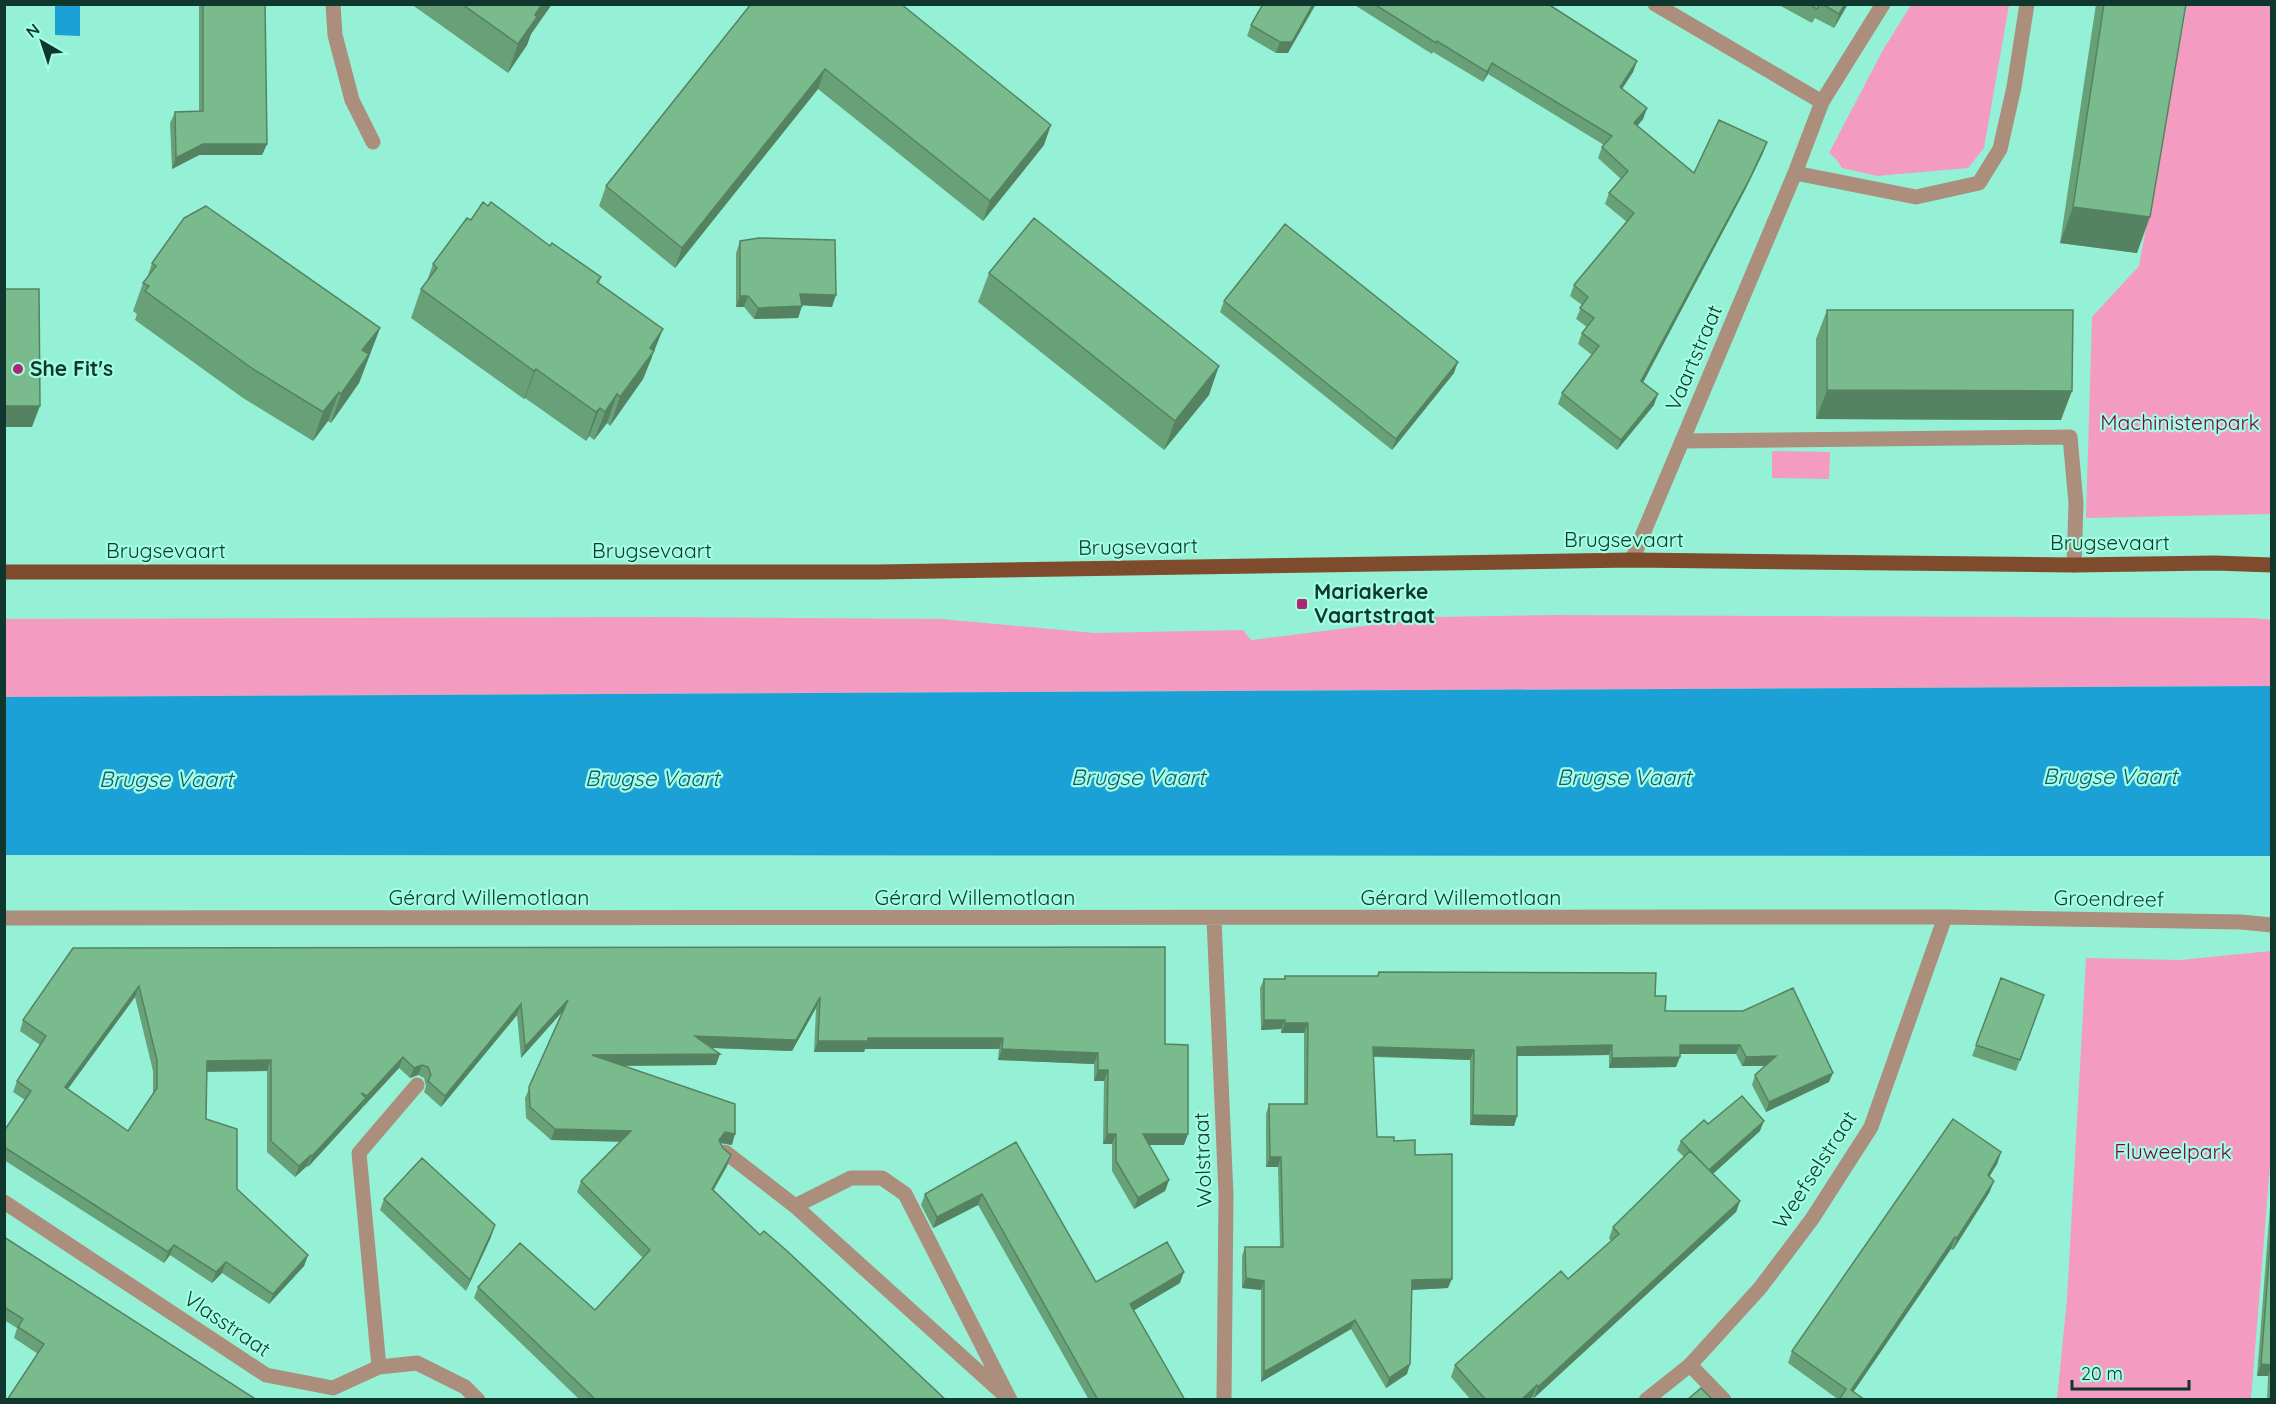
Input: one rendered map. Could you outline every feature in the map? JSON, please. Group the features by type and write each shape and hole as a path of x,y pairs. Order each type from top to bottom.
{"main road":[{"name":"Brugsevaart","path":"4,572 878,572 1632,560 2271,565"}],"street":[{"path":"333,4 335,35 352,100 373,142"},
{"path":"1655,4 1822,102"},
{"name":"Vaartstraat","path":"1632,560 1795,173 1822,102 1883,4"},
{"path":"1795,173 1916,196 1979,183 2000,149 2014,87 2027,4"},
{"path":"1682,441 2070,437 2076,503 2074,565"},
{"name":"Gérard Willemotlaan","path":"4,918 1945,918"},
{"name":"Groendreef","path":"1945,918 2241,922 2271,925"},
{"name":"Weefselstraat","path":"1646,1400 1690,1365 1773,1271 1812,1219 1871,1127 1945,918"},
{"name":"Wolstraat","path":"1214,919 1226,1195 1224,1400"},
{"path":"380,1367 359,1153 417,1085"},
{"path":"725,1152 795,1206 1010,1400 905,1194 882,1178 851,1178 795,1206"},
{"name":"Vlasstraat","path":"4,1202 266,1375 332,1394 380,1367 417,1363 465,1387 478,1400"},
{"path":"1690,1365 1725,1400"}],"green space":[{"path":"1911,5 2009,5 1984,148 1968,168 1877,176 1842,168 1829,153 1883,50"},
{"name":"Machinistenpark","path":"2187,5 2271,5 2271,514 2086,518 2092,317 2139,266"},
{"path":"1772,451 1830,452 1829,479 1772,478"},
{"path":"1553,615 2255,618 2271,620 2271,686 5,697 5,619 656,617 941,619 1094,633 1243,630 1251,640 1435,617"},
{"name":"Fluweelpark","path":"2271,951 2271,1154 2251,1399 2057,1399 2067,1299 2086,958 2180,960"}],"water":[{"path":"55,5 80,5 80,36 55,35"},
{"name":"Brugse Vaart","path":"2271,686 2271,856 5,855 5,697"}],"building":[{"path":"203,4 265,4 267,144 203,144 176,158 175,112 203,111"},
{"path":"462,4 542,4 535,15 537,17 518,44"},
{"path":"751,4 901,4 1051,125 990,201 825,69 682,248 606,186"},
{"path":"1263,4 1313,4 1292,42 1280,42 1251,25"},
{"path":"1374,4 1548,4 1637,61 1620,87 1647,108 1634,123 1694,173 1719,120 1767,142 1641,381 1658,394 1621,440 1562,393 1599,346 1582,333 1594,318 1580,308 1588,297 1574,285 1634,213 1609,193 1628,171 1602,147 1612,136 1492,63 1487,72"},
{"path":"1808,4 1820,4 1817,9"},
{"path":"1822,4 1845,4 1839,14"},
{"path":"2104,4 2186,4 2150,217 2073,207"},
{"path":"483,202 488,206 491,202 550,246 552,243 601,277 597,282 663,329 650,348 654,351 620,397 617,394 605,412 600,408 596,412 536,369 534,371 421,289 437,268 433,264 467,218 471,220"},
{"path":"206,206 380,328 362,350 369,354 341,394 339,392 323,412 253,369 145,291 149,286 143,283 156,266 152,263 184,218"},
{"path":"1034,218 1219,366 1175,421 989,273"},
{"path":"1285,224 1458,362 1396,439 1224,301"},
{"path":"759,238 835,240 836,295 800,294 802,306 758,308 748,296 740,296 740,241"},
{"name":"She Fit's","path":"4,289 39,289 40,406 4,406"},
{"path":"1827,310 2073,310 2072,391 1827,390"},
{"path":"1165,947 1165,1044 1188,1045 1188,1134 1143,1134 1169,1180 1138,1198 1116,1161 1116,1134 1107,1134 1108,1070 1098,1070 1098,1053 1002,1049 1003,1038 868,1038 868,1041 818,1041 820,997 796,1040 695,1036 720,1054 592,1055 735,1104 735,1134 725,1132 719,1140 723,1148 731,1155 712,1189 760,1235 764,1231 786,1250 946,1400 596,1400 478,1287 520,1243 595,1310 650,1250 581,1181 631,1131 555,1129 530,1107 529,1087 568,1000 525,1047 521,1004 445,1096 428,1081 431,1075 428,1067 422,1065 414,1068 403,1057 367,1096 361,1093 366,1098 312,1156 299,1166 271,1141 271,1060 207,1061 206,1119 237,1129 237,1189 308,1255 273,1294 226,1262 216,1272 174,1245 168,1252 4,1147 4,1131 31,1091 17,1081 46,1036 23,1020 73,948","holes":["139,986 157,1060 157,1088 128,1131 65,1087"]},
{"path":"1379,972 1656,973 1655,996 1666,996 1665,1011 1743,1011 1793,988 1833,1073 1769,1102 1755,1075 1776,1056 1746,1057 1740,1045 1680,1045 1680,1057 1612,1058 1612,1045 1517,1047 1517,1116 1473,1115 1474,1050 1373,1047 1377,1137 1394,1137 1394,1141 1415,1140 1415,1155 1452,1154 1452,1279 1412,1280 1410,1364 1389,1378 1355,1320 1264,1372 1264,1281 1246,1278 1245,1247 1283,1247 1281,1157 1270,1157 1269,1104 1307,1104 1308,1023 1264,1020 1264,979 1285,979 1285,976 1378,976"},
{"path":"2001,978 2044,995 2020,1060 1976,1045"},
{"path":"1742,1096 1764,1121 1709,1170 1681,1141 1704,1120 1708,1124"},
{"path":"1953,1119 2001,1152 1988,1175 1994,1181 1851,1390 1865,1400 1839,1400 1846,1389 1792,1351"},
{"path":"1016,1142 1096,1282 1167,1242 1184,1272 1130,1304 1185,1400 1098,1400 982,1194 937,1217 925,1194"},
{"path":"1690,1151 1740,1201 1538,1387 1537,1385 1521,1400 1486,1400 1455,1365 1561,1271 1568,1279 1619,1234 1613,1227"},
{"path":"422,1158 495,1225 470,1280 384,1199"},
{"path":"2271,1233 2271,1365 2261,1364"},
{"path":"4,1237 257,1400 7,1400 44,1344 18,1327 23,1319 4,1307"},
{"path":"1701,1388 1713,1400 1687,1400"}],"place":[{"name":"She Fit's","path":"18,369"},
{"name":"Mariakerke Vaartstraat","path":"1302,604"}]}
